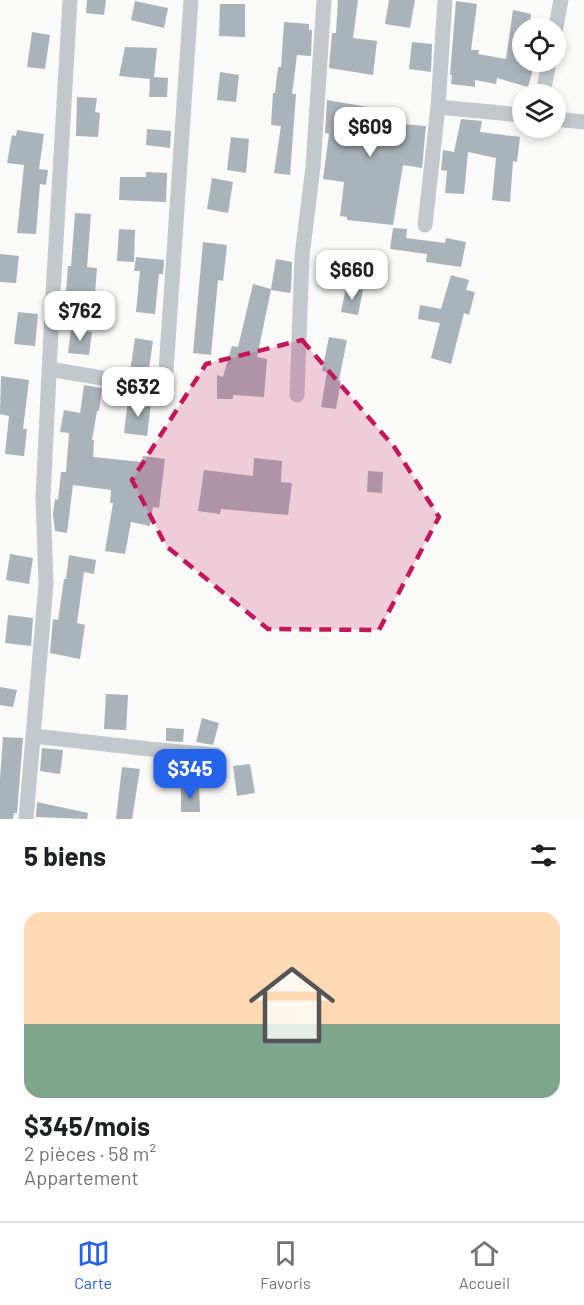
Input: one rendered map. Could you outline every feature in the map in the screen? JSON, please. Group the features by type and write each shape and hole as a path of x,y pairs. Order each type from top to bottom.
{"street":[{"path":"26,819 46,584 43,498 70,0"},
{"path":"49,369 154,387 161,384 166,371 191,0"},
{"path":"297,395 302,256 313,167 324,0"},
{"path":"425,225 438,107 446,0"},
{"path":"558,18 561,0"},
{"path":"438,107 512,114"},
{"path":"566,120 584,122"},
{"path":"34,736 216,755"}],"highlighted area":[{"path":"302,340 395,448 439,517 379,630 268,629 166,546 132,480 206,364"}],"building":[{"path":"87,0 106,0 104,15 86,13"},
{"path":"338,0 358,0 353,38 377,41 373,75 329,68 332,33 336,33"},
{"path":"389,0 415,0 410,28 385,24"},
{"path":"135,1 168,8 164,28 131,20"},
{"path":"456,1 477,4 471,50 479,50 478,54 506,59 513,10 531,14 530,18 512,18 512,72 532,72 529,84 518,84 497,78 496,84 475,80 475,87 451,84 452,75 450,75"},
{"path":"220,4 245,4 245,37 219,36"},
{"path":"284,22 309,24 309,30 312,30 311,56 297,55 292,94 296,94 290,175 274,173 281,126 271,125 273,93 275,93 278,67 281,67"},
{"path":"32,32 50,35 45,69 27,67"},
{"path":"412,42 432,44 431,72 409,69"},
{"path":"125,47 157,48 154,77 168,78 167,97 149,97 150,79 119,76"},
{"path":"220,72 239,75 236,102 217,100"},
{"path":"77,97 97,98 95,112 100,113 98,137 76,136"},
{"path":"327,100 403,113 402,124 426,126 422,168 403,165 393,225 347,220 347,217 340,216 344,182 323,179 329,134 325,133"},
{"path":"461,119 482,121 480,132 520,138 517,162 513,161 510,202 492,200 496,158 468,152 464,194 445,193 447,171 441,170 443,150 454,152"},
{"path":"147,129 171,131 170,148 146,145"},
{"path":"17,130 44,134 39,169 48,170 46,185 40,184 36,234 17,233 24,165 7,163 12,135 16,136"},
{"path":"231,137 249,139 246,173 227,170"},
{"path":"146,172 167,173 166,202 119,200 120,177 146,177"},
{"path":"212,178 233,182 228,213 207,209"},
{"path":"75,213 91,214 87,267 97,268 94,307 65,304 68,266 71,266"},
{"path":"393,228 407,229 406,238 445,243 446,238 466,242 461,267 426,262 427,254 390,249"},
{"path":"119,229 135,230 134,262 117,261"},
{"path":"203,242 227,245 223,281 218,280 211,355 193,353"},
{"path":"0,254 19,256 16,283 0,282"},
{"path":"136,257 164,260 163,274 159,274 155,314 136,312 140,271 134,271"},
{"path":"276,259 292,262 291,290 290,293 271,290 257,357 267,359 264,397 233,395 233,399 217,399 217,375 223,377 232,346 238,347 253,284 271,289"},
{"path":"451,275 469,280 466,290 475,292 469,315 464,313 451,364 431,358 440,323 418,319 420,305 441,309"},
{"path":"346,287 363,290 358,315 341,312"},
{"path":"18,312 38,314 35,346 14,344"},
{"path":"71,329 92,332 89,355 68,353"},
{"path":"329,337 347,340 336,409 321,407 327,372 322,371"},
{"path":"135,338 153,341 148,375 130,372"},
{"path":"1,376 29,380 23,429 27,429 24,456 5,454 9,416 0,414"},
{"path":"84,385 102,388 92,440 94,440 93,457 142,462 143,456 165,459 159,508 153,507 150,526 131,522 125,554 105,551 113,503 110,503 111,490 73,485 67,533 55,531 53,514 55,499 58,500 61,472 66,472 69,433 60,432 64,410 80,413"},
{"path":"128,400 151,403 147,436 124,433"},
{"path":"254,458 282,461 281,482 292,483 288,515 221,509 220,514 198,511 204,470 253,476"},
{"path":"368,471 383,472 382,493 367,492"},
{"path":"10,554 33,558 29,584 6,580"},
{"path":"69,555 96,560 94,574 84,572 77,623 85,625 80,659 50,653 53,619 58,620"},
{"path":"8,615 33,618 31,646 5,643"},
{"path":"0,687 17,690 13,707 0,705"},
{"path":"106,694 128,695 126,730 104,729"},
{"path":"202,718 219,723 213,745 196,742"},
{"path":"166,728 184,729 183,742 166,741"},
{"path":"3,737 23,738 17,813 14,813 13,819 0,819"},
{"path":"42,748 63,750 60,774 40,771"},
{"path":"250,764 255,793 237,796 233,766"},
{"path":"122,767 140,769 132,819 116,819"},
{"path":"199,787 200,812 181,812 181,788"},
{"path":"37,802 88,813 87,819 36,817"}]}
